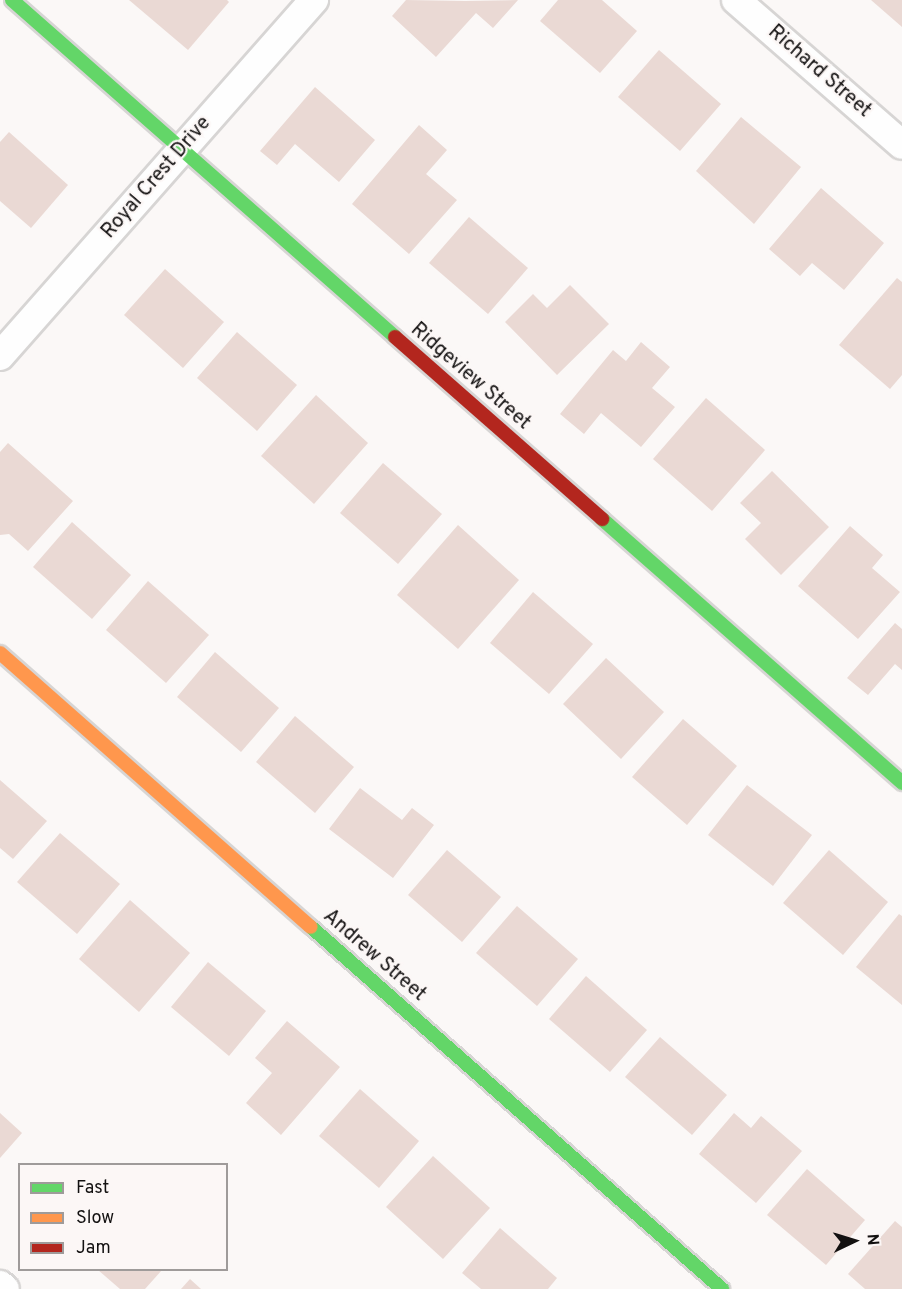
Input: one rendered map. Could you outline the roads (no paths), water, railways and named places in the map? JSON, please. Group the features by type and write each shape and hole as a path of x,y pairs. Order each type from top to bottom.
{"street":[{"name":"Ridgeview Street","path":"12,0 184,148 902,783"},
{"name":"Royal Crest Drive","path":"0,356 314,0"},
{"name":"Richard Street","path":"736,0 902,145"},
{"name":"Andrew Street","path":"0,653 722,1289"},
{"path":"0,1285 5,1289"}]}
